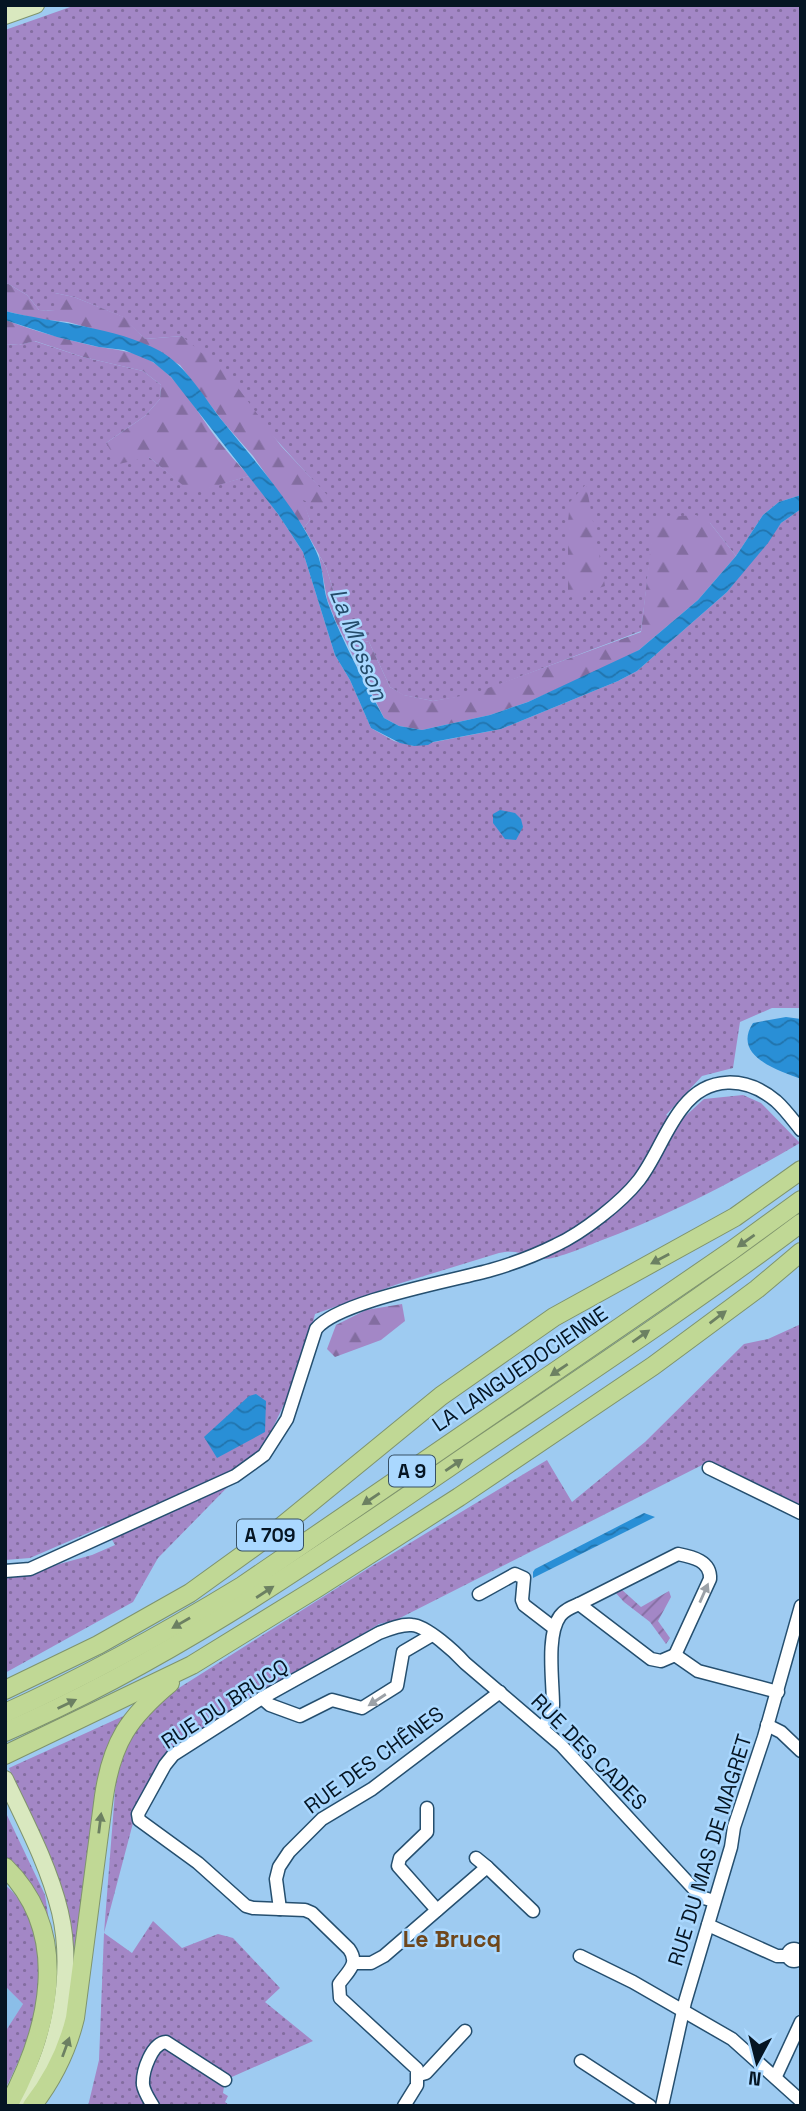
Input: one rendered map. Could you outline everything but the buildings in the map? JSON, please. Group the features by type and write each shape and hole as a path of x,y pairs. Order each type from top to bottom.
{"highway":[{"name":"A 709","path":"5,1687 54,1668 169,1606 237,1560 440,1396 554,1317 735,1217 801,1170"},
{"name":"LA LANGUEDOCIENNE","path":"5,1713 84,1676 162,1634 242,1586 720,1259 801,1200"},
{"name":"LA LANGUEDOCIENNE","path":"5,1732 120,1678 256,1598 674,1313 801,1223"},
{"path":"5,1755 192,1665 459,1497 653,1366 757,1289 801,1252"},
{"path":"32,2106 57,2068 75,2018 104,1796 114,1752 126,1727 139,1710 192,1665"},
{"path":"5,1867 21,1885 36,1909 49,1960 49,1986 40,2024 26,2069 8,2106"}],"main road":[{"path":"5,16 36,5"},
{"path":"6,1785 46,1883 55,1913 60,1966 60,1993 48,2043 37,2070 16,2106"},
{"path":"6,1785 48,1876 60,1912 66,1968 59,2019 52,2044 41,2073 23,2106"}],"street":[{"path":"5,1571 30,1569 235,1476 264,1455 287,1419 316,1329 324,1320 351,1306 495,1269 557,1245 612,1207 640,1179 682,1108 693,1096 711,1084 730,1082 758,1089 777,1102 799,1124"},
{"path":"709,1468 801,1513"},
{"path":"542,1728 552,1713 552,1645 554,1628 561,1614 579,1604 678,1554 704,1562 710,1570 710,1579 675,1654 661,1661 651,1660 579,1604"},
{"path":"479,1594 515,1574 520,1575 524,1578 524,1605 554,1628"},
{"name":"RUE DU MAS DE MAGRET","path":"662,2106 683,2011 801,1606"},
{"name":"RUE DU BRUCQ","path":"354,1963 349,1949 312,1913 296,1908 253,1909 240,1902 198,1863 139,1820 138,1814 173,1755 262,1699 389,1629 414,1625 432,1635"},
{"path":"262,1699 270,1705 300,1716 332,1700 358,1708 365,1707 397,1686 403,1653 432,1635"},
{"name":"RUE DES CADES","path":"432,1635 453,1650 465,1664 575,1759 693,1888 704,1898 714,1901"},
{"path":"675,1654 698,1671 778,1692"},
{"name":"RUE DES CHÊNES","path":"279,1909 276,1879 279,1867 289,1852 322,1819 372,1788 500,1692"},
{"path":"767,1725 780,1732 801,1751"},
{"path":"427,1808 427,1832 400,1858 398,1866 437,1910"},
{"path":"476,1858 533,1911"},
{"path":"404,2106 417,2085 418,2075 414,2066 341,1998 339,1984 354,1963 371,1963 384,1956 487,1867"},
{"path":"708,1924 777,1956 788,1956"},
{"path":"580,1956 632,1982 732,2039 801,2101"},
{"path":"776,2076 801,2022"},
{"path":"418,2075 426,2073 465,2031"},
{"path":"153,2106 143,2086 144,2071 157,2044 162,2042 225,2080"},
{"path":"581,2061 650,2106"}],"shaded area":[{"path":"5,1986 23,2004 5,2032"}],"green space":[{"path":"76,5 801,5 801,495 779,502 763,515 736,556 710,523 655,518 641,631 472,695 433,701 403,695 390,687 369,642 348,637 326,567 304,528 310,520 302,500 329,498 182,336 145,339 123,317 74,297 55,293 55,311 39,310 27,295 5,282 5,30"},
{"path":"5,282 27,295 39,310 55,311 55,293 74,297 124,317 145,339 182,336 230,377 281,446 330,498 321,507 303,500 310,520 304,528 253,456 180,365 136,341 68,322 5,311"},
{"path":"6,320 72,341 130,352 151,361 179,386 217,439 249,476 192,493 149,457 119,464 106,443 145,416 160,399 161,385 143,371 83,357 35,341 19,345 5,344"},
{"path":"34,341 83,357 143,371 161,385 160,399 145,416 106,443 149,457 192,492 249,476 303,552 335,655 350,680 371,728 394,741 414,746 501,729 637,671 727,592 781,523 801,509 801,1008 772,1008 740,1022 733,1068 702,1076 666,1115 680,1121 704,1099 743,1095 761,1103 800,1143 675,1209 558,1257 546,1259 514,1252 499,1253 398,1284 315,1314 302,1366 261,1453 158,1558 133,1602 5,1673 5,1579 92,1555 115,1545 104,1526 30,1558 5,1560 5,344 19,345"},
{"path":"586,484 605,586 568,598 570,502"},
{"path":"696,515 710,523 736,556 698,600 639,650 528,702 490,715 422,730 399,726 384,718 336,622 327,599 319,555 326,567 348,637 369,642 390,687 404,695 433,701 472,694 641,632 654,518"},
{"path":"402,1304 405,1321 381,1340 335,1357 327,1349 336,1325 366,1310"},
{"path":"801,1324 801,1507 710,1461 396,1620 379,1624 198,1734 167,1756 131,1817 133,1823 104,1933 116,1779 128,1743 141,1722 163,1698 547,1460 572,1502 645,1442 744,1344 768,1339"},
{"path":"620,1588 641,1607 669,1591 671,1597 658,1621 670,1638 666,1644 650,1622 615,1592"},
{"path":"130,1713 113,1739 73,1997 67,1923 9,1768"},
{"path":"5,1811 45,1895 50,1927 32,1889 5,1856"},
{"path":"5,1885 21,1902 36,1925 43,1956 35,2015 5,2089 5,2032 23,2004 5,1986"},
{"path":"153,1921 182,1948 218,1934 233,1938 280,1988 265,2002 313,2041 225,2080 223,2093 228,2096 225,2102 230,2106 88,2106 99,2060 104,1933 132,1953"}],"water":[{"path":"5,311 124,336 160,351 186,372 296,515 319,557 328,603 347,647 384,718 399,726 422,730 490,715 528,702 639,650 698,600 736,556 763,515 779,502 801,495 801,509 781,523 727,592 637,671 501,729 428,745 400,743 371,728 350,680 335,655 303,552 278,514 171,377 153,362 124,350 57,337 5,320"},
{"path":"500,810 515,813 521,819 523,827 516,840 505,839 493,823 493,814"},
{"path":"786,1017 801,1019 801,1079 769,1066 752,1052 748,1044 748,1034 753,1023"},
{"path":"256,1394 266,1401 265,1432 217,1458 204,1437 249,1396"},
{"path":"644,1513 655,1517 533,1578 535,1569"}],"district":[{"name":"Le Brucq","path":"452,1939"}],"water label":[{"name":"La Mosson","path":"359,644"}]}
